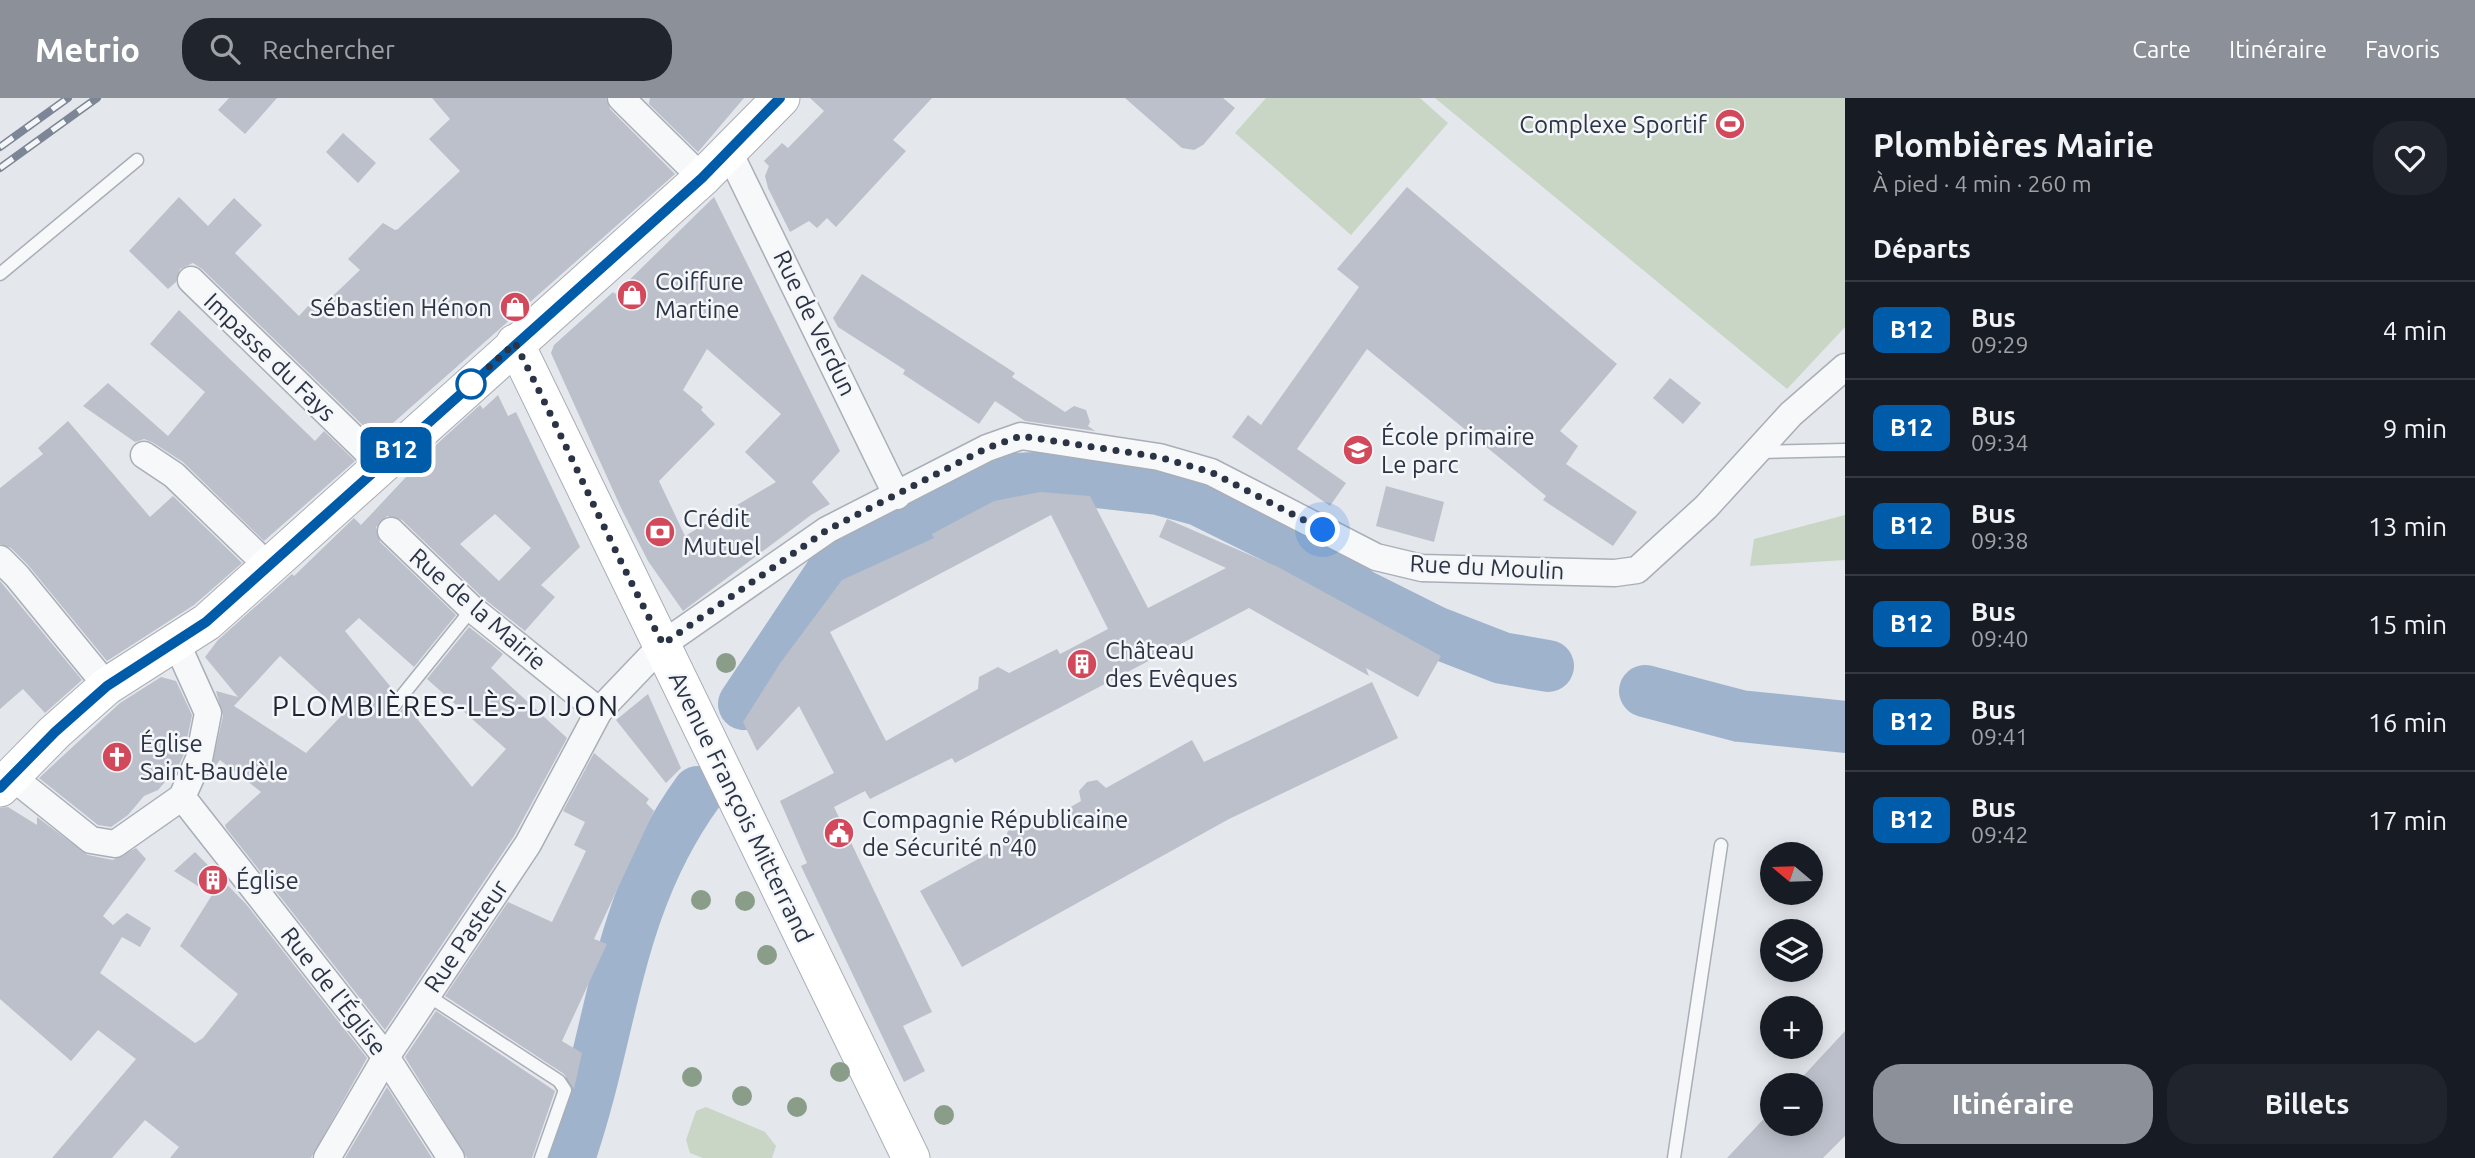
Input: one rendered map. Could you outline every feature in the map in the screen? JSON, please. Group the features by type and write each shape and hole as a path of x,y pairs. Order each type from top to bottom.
{"main road":[{"path":"6,782 107,686 206,622 702,178 780,98"},
{"name":"Avenue François Mitterrand","path":"515,343 558,427 609,542 663,644 911,1158"}],"street":[{"path":"621,98 702,178"},
{"name":"Rue de Verdun","path":"729,152 897,496"},
{"name":"Impasse du Fays","path":"191,280 380,464"},
{"path":"1756,453 1791,414 1845,367"},
{"name":"Rue du Moulin","path":"663,644 827,530 987,448 1021,436 1159,457 1211,472 1376,557 1422,568 1615,573 1637,570 1706,507 1756,453"},
{"path":"144,455 174,475 268,566"},
{"name":"Rue de la Mairie","path":"391,531 471,609 599,711"},
{"path":"0,559 107,686"},
{"path":"6,782 91,840 115,844 182,797 200,760 208,713 176,642"},
{"name":"Rue Pasteur","path":"327,1158 386,1057 528,844 599,711 663,644"},
{"name":"Rue de l'Église","path":"182,797 386,1057 450,1157"}],"lane":[{"path":"0,274 137,160"},
{"path":"1756,453 1845,450"},
{"path":"393,707 471,609"},
{"path":"1674,1158 1721,845"},
{"path":"427,995 559,1082 565,1090 561,1109 541,1158"}],"green space":[{"path":"1266,98 1420,98 1448,123 1351,235 1235,133"},
{"path":"1435,98 1845,98 1845,327 1787,389"},
{"path":"1845,515 1845,560 1750,566 1754,539"},
{"path":"706,1107 765,1132 776,1146 772,1158 703,1158 690,1153 686,1140 696,1111"}],"building":[{"path":"229,98 277,98 245,134 218,110"},
{"path":"432,98 606,98 610,109 675,174 376,438 202,269 193,263 180,269 176,282 168,289 129,251 179,197 208,226 234,198 262,225 235,253 299,316 308,306 316,312 360,270 348,259 383,223 398,229 460,171 429,139 450,119"},
{"path":"650,98 744,98 698,152 649,104"},
{"path":"810,98 932,98 893,140 906,151 836,227 827,218 817,228 809,221 790,232 768,188 765,176 769,166 764,161 782,143 788,148 824,111"},
{"path":"1125,98 1223,98 1235,108 1203,145 1194,150 1182,148"},
{"path":"343,133 376,163 358,183 326,152"},
{"path":"1407,187 1617,364 1560,431 1578,446 1566,464 1637,512 1613,546 1543,500 1546,496 1367,349 1297,449 1346,483 1330,506 1232,437 1248,415 1261,425 1359,287 1337,269"},
{"path":"714,197 840,451 812,482 830,504 811,515 683,611 648,561 551,353 554,345 613,292 615,294","holes":["707,349 781,414 745,452 776,482 685,536 659,481 715,424 701,410 703,407 683,390"]},
{"path":"862,274 1015,373 1012,377 1065,412 1074,406 1086,410 1090,422 1088,426 1095,431 1025,421 995,401 979,424 903,374 905,370 838,327 833,318"},
{"path":"179,310 315,441 324,431 355,461 264,541 183,462 152,442 144,439 135,442 83,406 108,383 168,436 205,392 150,344"},
{"path":"1670,378 1701,403 1683,424 1653,398"},
{"path":"498,395 508,416 516,412 580,547 541,585 555,597 525,631 482,597 402,520 387,516 376,527 380,542 456,615 414,667 359,618 345,631 394,691 385,705 387,713 397,715 406,705 472,787 506,749 427,679 469,627 503,654 491,668 567,738 514,836 385,1030 226,828 225,825 261,792 220,760 210,773 223,716 216,691 238,697 205,657 218,640 292,574 294,576 354,518 361,525 438,443 480,405 483,409","holes":["495,514 531,548 499,581 460,544","280,656 343,714 306,753 234,706"]},
{"path":"68,421 150,517 173,496 242,563 194,605 107,661 28,565 11,548 0,544 0,488 43,454 38,448"},
{"path":"1386,486 1444,502 1434,542 1376,526"},
{"path":"1040,492 1090,496 1148,608 1226,568 1159,537 1167,519 1278,567 1441,656 1418,697 1366,668 1369,676 1249,608 955,763 952,758 870,799 865,791 834,807 932,1012 903,1026 925,1071 904,1082 801,866 807,863 780,801 834,773 799,706 757,751 743,722 781,662 842,580 934,538 932,534 994,501","holes":["1051,515 1108,629 1060,654 1057,649 1009,673 998,667 979,677 978,689 886,741 830,632"]},
{"path":"0,581 82,680 45,713 23,689 0,709"},
{"name":"Église Saint-Baudèle","path":"161,677 176,681 192,715 184,754 178,767 158,790 144,796 128,815 111,827 98,825 39,778 120,703"},
{"path":"1372,682 1398,738 1229,819 962,967 920,891 1009,842 1007,833 1014,823 1025,822 1034,828 1081,801 1079,791 1087,782 1097,780 1106,788 1192,740 1204,762"},
{"path":"648,694 681,768 666,783 616,720"},
{"path":"594,753 649,799 646,803 654,811 594,939 607,944 562,1041 582,1053 574,1089 564,1074 445,996 508,902 552,922 586,851 574,845 585,822 563,811"},
{"path":"8,807 37,825 37,817 88,855 113,860 136,848 146,859 103,916 113,925 127,913 151,928 140,947 122,937 100,973 195,1043 203,1038 238,994 180,946 212,895 174,871 195,852 246,904 367,1058 311,1158 170,1158 179,1147 145,1120 112,1158 52,1158 136,1059 98,1030 71,1061 0,999 0,808"},
{"path":"436,1011 555,1091 532,1158 467,1158 405,1057"},
{"path":"1845,1031 1845,1136 1823,1158 1727,1158 1760,1123 1760,1136 1823,1136 1823,1073 1806,1073 1819,1059 1823,1059 1823,1055"},
{"path":"387,1087 432,1158 345,1158"}],"waterway":[{"path":"744,704 832,572 961,498 1016,479 1053,477 1158,489 1199,500 1278,539 1361,595 1435,632 1502,658 1548,666"},
{"path":"1645,691 1740,716 1845,727"},
{"path":"569,1158 632,925 670,836 698,792"}],"railway":[{"path":"0,147 68,98"},
{"path":"0,168 97,98"}],"bus line":[{"name":"B12","path":"0,788 55,732 107,686 206,622 702,178 780,98"}],"place":[{"name":"Complexe Sportif","path":"1730,124"},
{"name":"Coiffure Martine","path":"632,295"},
{"name":"Sébastien Hénon","path":"515,307"},
{"name":"École primaire Le parc","path":"1358,450"},
{"name":"Crédit Mutuel","path":"660,532"},
{"name":"Château des Evêques","path":"1082,664"},
{"name":"Église Saint-Baudèle","path":"117,757"},
{"name":"Compagnie Républicaine de Sécurité n°40","path":"839,833"},
{"name":"Église","path":"213,880"}],"district":[{"name":"PLOMBIÈRES-LÈS-DIJON","path":"446,705"}],"route":[{"path":"471,384 515,343 558,427 609,542 663,644 827,530 987,448 1021,436 1159,457 1211,472 1261,495 1323,530"}]}
